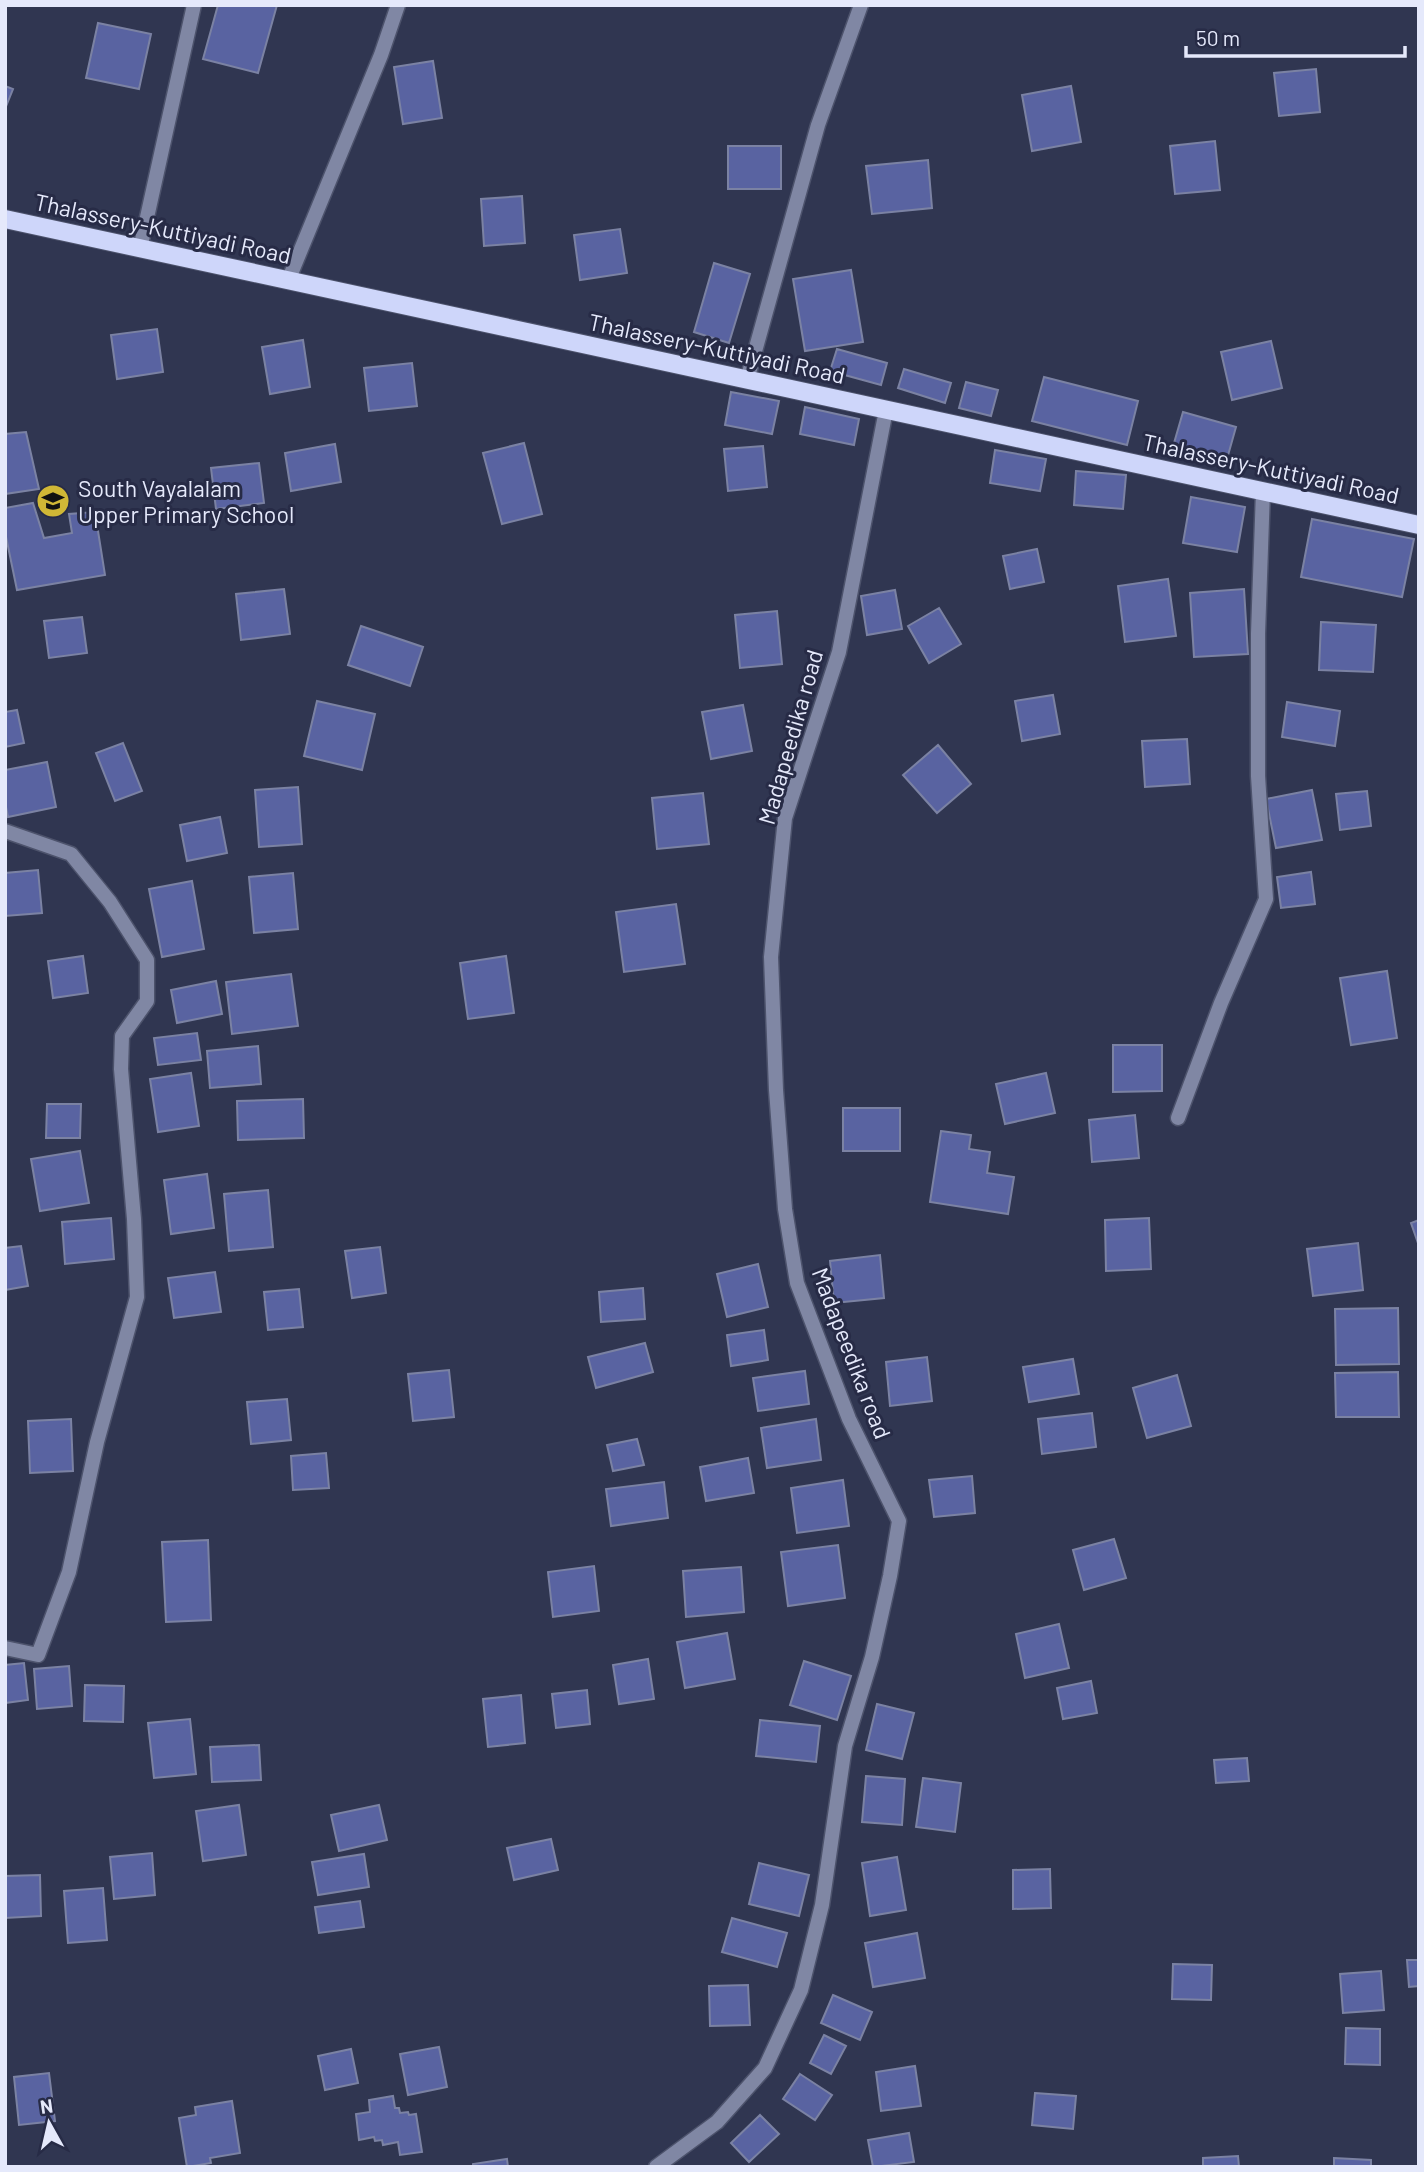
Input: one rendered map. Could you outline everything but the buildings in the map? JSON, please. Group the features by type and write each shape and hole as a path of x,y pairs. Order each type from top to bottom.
{"main road":[{"name":"Thalassery-Kuttiyadi Road","path":"5,219 1419,525"}],"street":[{"path":"140,249 194,5"},
{"path":"288,281 381,55 398,5"},
{"path":"747,380 818,125 861,5"},
{"name":"Madapeedika road","path":"656,2167 717,2122 765,2068 801,1990 822,1905 845,1746 872,1657 899,1521 849,1419 797,1283 785,1209 776,1090 771,957 785,818 839,652 886,410"},
{"path":"1178,1118 1221,1003 1266,899 1258,776 1258,634 1263,491"},
{"path":"5,831 71,854 110,902 147,960 147,1001 122,1036 121,1069 133,1206 136,1297 97,1442 69,1572 38,1655 5,1648"}],"place":[{"name":"South Vayalalam Upper Primary School","path":"53,501"}]}
